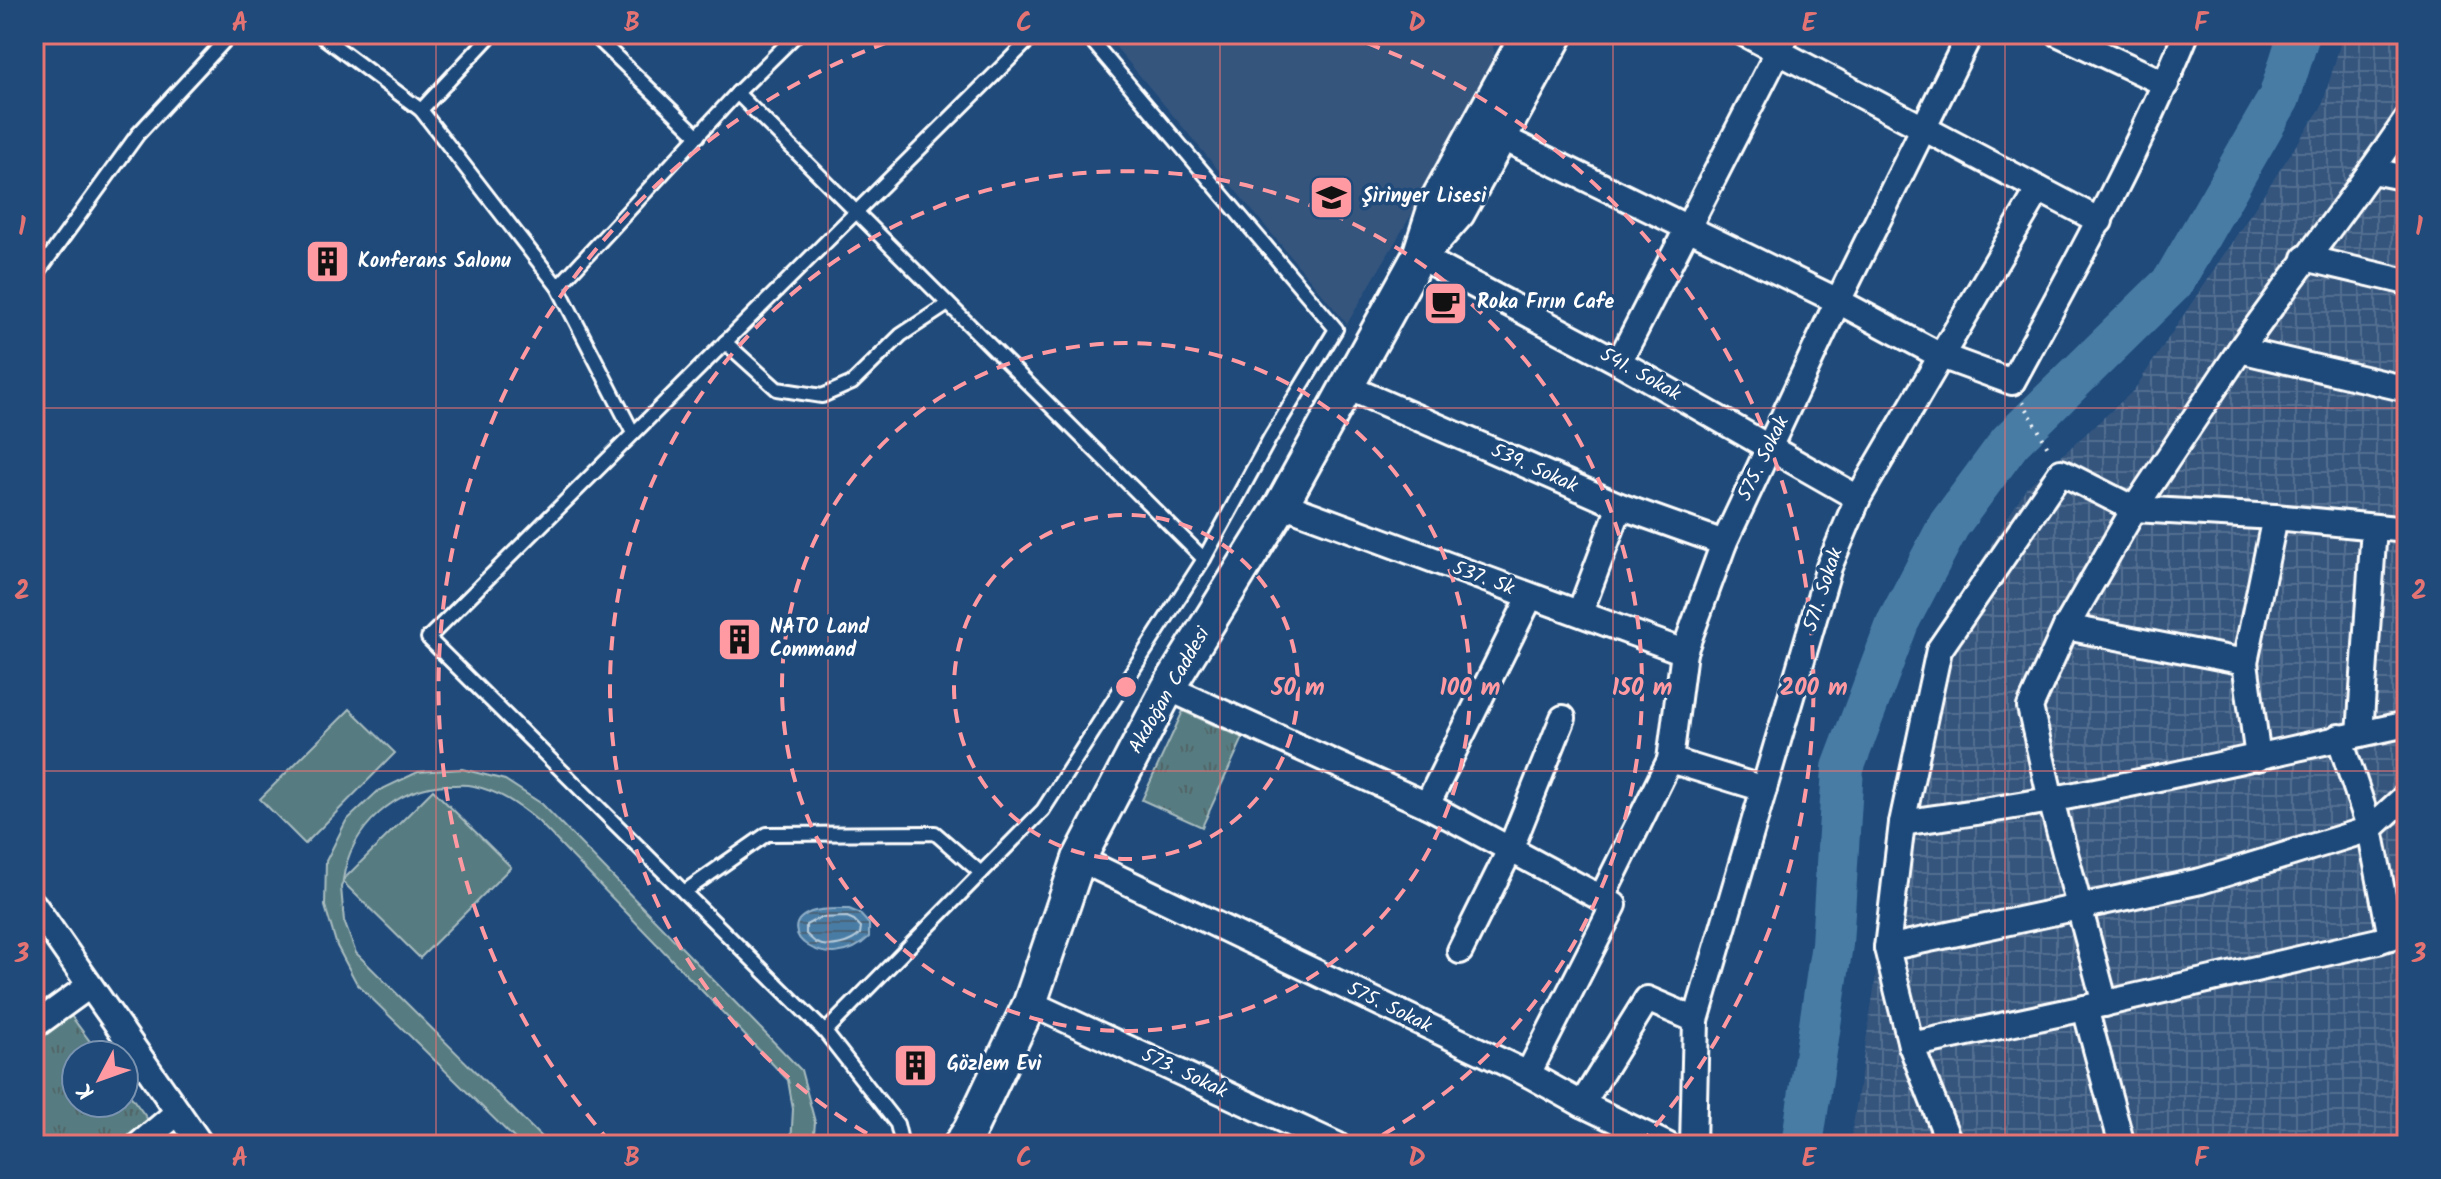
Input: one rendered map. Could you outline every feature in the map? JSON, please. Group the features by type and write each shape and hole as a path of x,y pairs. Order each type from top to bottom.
{"main road":[{"name":"Akdoğan Caddesi","path":"1419,256 1458,213 1499,136 1541,38"},
{"name":"Akdoğan Caddesi","path":"960,1145 1030,1003 1079,859 1168,688 1282,504 1347,387 1419,256 1437,200 1541,38"}],"street":[{"path":"1745,34 1783,44 1923,127 2100,221"},
{"name":"575. Sokak","path":"1079,859 1528,1074 1670,760 1684,652 1724,543 1838,301 1970,34"},
{"path":"2059,34 2166,84"},
{"path":"1499,136 1838,301 1941,356 2012,382 2100,221 2166,84 2186,34"},
{"path":"1619,362 1783,44"},
{"path":"2122,1145 2079,908 2030,707 2066,627 2134,509 2240,350 2407,119"},
{"path":"2372,171 2407,178"},
{"name":"571. Sokak","path":"1693,1145 1696,1020 1829,567 1858,498 2039,189"},
{"name":"541. Sokak","path":"1419,256 1619,362 1858,498"},
{"path":"2305,258 2407,282"},
{"path":"2240,350 2407,389"},
{"name":"539. Sokak","path":"1347,387 1620,506 1724,543"},
{"path":"1950,1145 1911,1045 1887,948 1902,823 1939,650 2055,462 2134,509 2275,517 2407,530"},
{"name":"537. Sk","path":"1282,504 1684,652"},
{"path":"1580,612 1620,506"},
{"path":"2258,758 2245,662 2275,517"},
{"path":"1911,1045 2095,1006 2399,934 2370,829 2349,736 2374,527"},
{"path":"1427,805 1530,597"},
{"path":"2066,627 2245,662"},
{"path":"1168,688 1427,805 1608,902"},
{"path":"1460,951 1510,850 1563,718"},
{"path":"1902,823 2051,800 2407,724"},
{"path":"1670,760 1764,789"},
{"path":"1887,948 2201,881 2370,829 2407,795"},
{"path":"34,905 201,1145"},
{"path":"34,1026 89,986"},
{"path":"1582,1104 1647,999 1696,1020"},
{"name":"573. Sokak","path":"1030,1003 1337,1145"},
{"path":"1528,1074 1667,1145"},
{"path":"139,1145 178,1112"}],"lane":[{"path":"34,278 138,134 231,34"},
{"path":"319,34 421,110 558,287 633,433"},
{"path":"421,110 492,34"},
{"path":"593,34 698,136"},
{"path":"558,287 737,93 797,34"},
{"path":"902,1145 897,1124 825,1032 428,638 1035,34"},
{"path":"825,1032 1043,810 1204,559 1270,438 1336,329 1086,34"},
{"path":"737,93 1204,559"},
{"path":"725,342 777,389 822,396 852,383 901,335 948,304"},
{"path":"684,892 767,834 935,833 981,873"}],"path":[{"path":"2012,382 2055,462"}],"shaded area":[{"name":"Şirinyer Lisesi","path":"1105,34 1491,34 1497,69 1347,324"},
{"path":"2341,34 2407,34 2407,1145 1850,1145 1875,982 1893,812 1920,673 1968,582 2026,488 2134,390 2322,106"}],"green space":[{"path":"350,709 395,753 305,844 260,799"},
{"path":"1183,711 1243,738 1202,827 1142,800"},
{"path":"462,769 505,780 542,804 801,1070 815,1122 813,1145 791,1145 793,1109 788,1080 538,821 501,795 471,785 430,787 411,793 379,813 355,843 343,880 433,790 511,867 420,958 343,882 344,921 356,953 549,1145 521,1145 357,984 337,946 325,906 326,861 346,821 378,791 418,772"},
{"path":"63,1005 88,1039 60,1039 60,1119 140,1119 140,1109 157,1132 139,1145 34,1145 34,1026"}],"water":[{"path":"849,909 859,913 869,924 869,937 853,948 837,953 821,952 800,938 796,929 799,920 811,912"}],"waterway":[{"path":"1802,1145 1832,944 1843,768 1898,622 1949,525 2010,442 2173,282 2279,98 2299,34"}],"place":[{"name":"Şirinyer Lisesi","path":"1331,197"},
{"name":"Konferans Salonu","path":"327,262"},
{"name":"Roka Fırın Cafe","path":"1446,303"},
{"name":"NATO Land Command","path":"739,639"},
{"name":"Gözlem Evi","path":"916,1065"}]}
